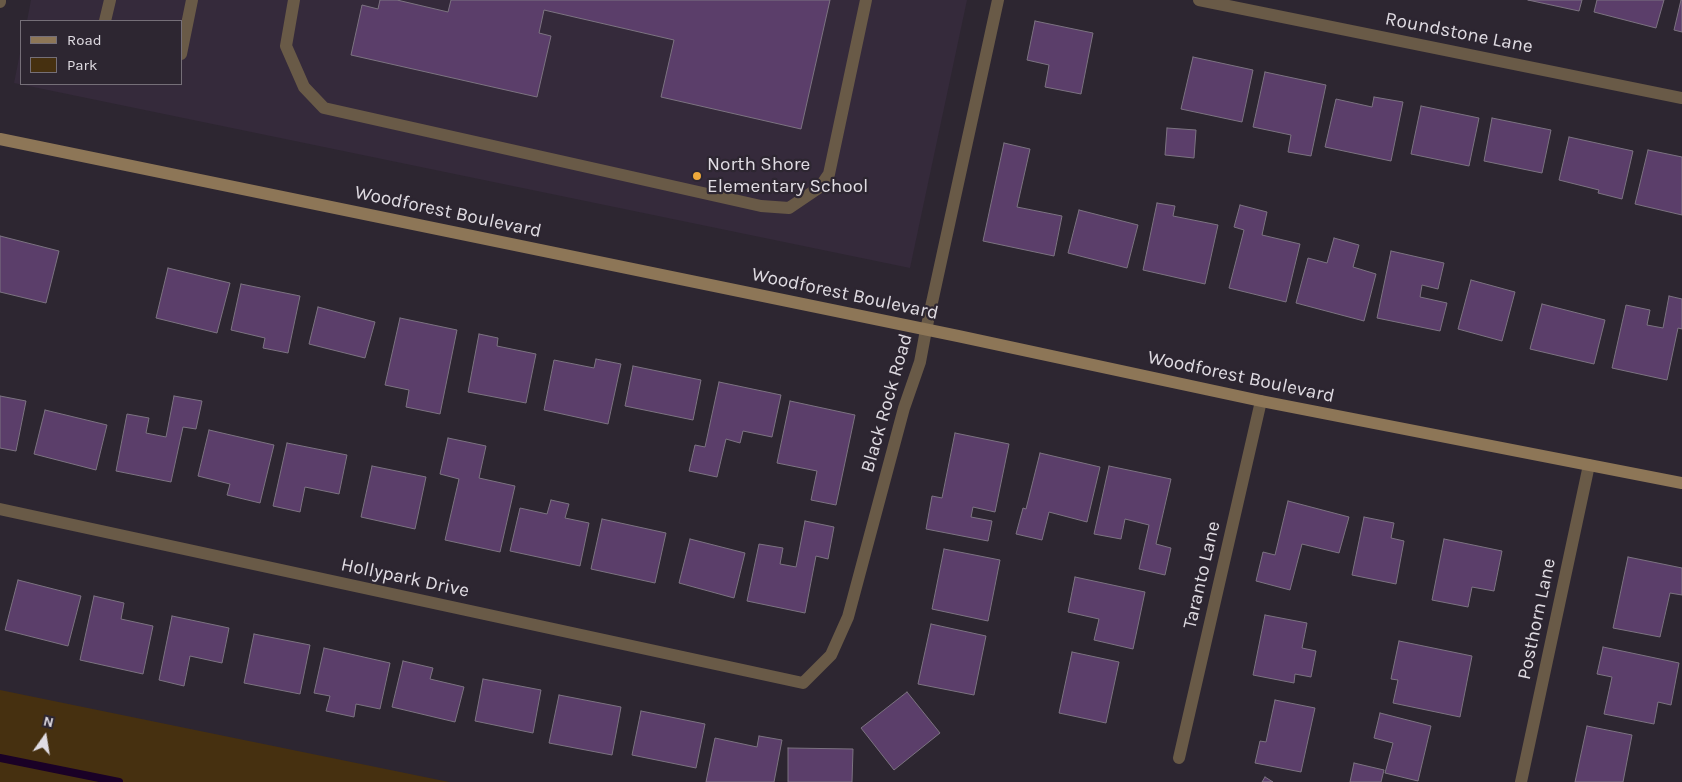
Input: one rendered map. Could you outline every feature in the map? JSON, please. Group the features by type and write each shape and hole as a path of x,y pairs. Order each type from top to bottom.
{"main road":[{"name":"Woodforest Boulevard","path":"0,139 1261,401 1682,483"}],"street":[{"path":"105,20 110,0"},
{"path":"182,49 192,0"},
{"path":"294,0 286,46 304,87 324,108 761,206 789,208 820,187 829,174 866,0"},
{"name":"Black Rock Road","path":"803,683 831,655 848,617 904,408 920,362 998,0"},
{"name":"Roundstone Lane","path":"1199,0 1682,98"},
{"name":"Taranto Lane","path":"1179,758 1261,401"},
{"name":"Posthorn Lane","path":"1521,782 1589,465"},
{"name":"Hollypark Drive","path":"0,509 803,683"}],"shaded area":[{"name":"North Shore Elementary School","path":"31,0 967,0 910,268 24,85 182,85 182,20 27,20"},
{"name":"North Shore Elementary School","path":"20,53 20,84 14,83"}],"green space":[{"path":"0,690 449,782 0,782"}],"building":[{"path":"380,0 397,0 448,12 451,0 830,0 801,129 661,97 674,40 544,10 539,33 551,36 537,97 351,55 362,5 378,9"},
{"path":"1528,0 1582,0 1579,11"},
{"path":"1597,0 1664,0 1656,28 1594,12"},
{"path":"1682,0 1682,32 1674,30"},
{"path":"1035,21 1093,33 1081,94 1045,87 1049,65 1027,60"},
{"path":"1193,57 1253,70 1242,122 1181,109"},
{"path":"1265,72 1326,85 1311,156 1288,152 1291,135 1253,127"},
{"path":"1374,97 1403,102 1391,161 1325,147 1336,99 1372,107"},
{"path":"1421,106 1479,118 1469,166 1411,154"},
{"path":"1492,118 1551,130 1542,173 1484,161"},
{"path":"1167,128 1196,130 1194,158 1165,155"},
{"path":"1569,137 1633,151 1622,199 1598,193 1599,190 1559,180"},
{"path":"1004,143 1030,149 1017,207 1062,216 1054,256 983,241"},
{"path":"1648,150 1682,157 1682,215 1635,204"},
{"path":"1157,203 1175,206 1173,216 1218,225 1205,284 1143,270"},
{"path":"1240,205 1267,212 1262,235 1300,244 1286,302 1229,288 1244,230 1234,227"},
{"path":"1079,210 1138,225 1127,268 1068,253"},
{"path":"0,236 59,251 46,303 0,292"},
{"path":"1334,238 1359,245 1353,267 1376,274 1364,321 1296,303 1308,258 1327,263"},
{"path":"1391,251 1444,263 1438,289 1422,285 1420,297 1447,303 1440,331 1377,318"},
{"path":"168,268 230,283 217,333 156,318"},
{"path":"1471,280 1515,292 1502,341 1458,329"},
{"path":"241,284 300,296 288,353 263,348 265,338 231,330"},
{"path":"1669,296 1682,299 1682,329 1678,328 1667,380 1612,368 1626,305 1650,310 1647,325 1663,328"},
{"path":"1542,304 1605,320 1594,364 1530,349"},
{"path":"318,307 375,322 365,358 309,344"},
{"path":"400,318 457,330 440,414 406,407 409,390 385,385"},
{"path":"479,334 498,338 497,346 536,354 526,403 468,392"},
{"path":"596,359 621,364 608,424 544,410 554,360 594,368"},
{"path":"633,366 701,380 693,420 625,406"},
{"path":"719,382 781,395 772,437 743,431 740,443 726,439 717,477 689,471 695,445 705,447"},
{"path":"0,396 26,401 16,451 0,448"},
{"path":"174,396 202,401 196,429 183,427 171,482 116,471 127,414 149,418 146,433 166,437"},
{"path":"790,401 855,415 836,505 811,500 817,471 777,463"},
{"path":"45,410 107,425 96,470 34,454"},
{"path":"209,430 274,445 260,503 227,495 230,484 198,476"},
{"path":"955,433 1009,444 995,512 973,507 971,517 992,521 988,541 926,529 932,496 942,498"},
{"path":"448,438 486,446 479,478 515,486 500,552 445,540 459,479 440,474"},
{"path":"287,443 347,455 339,494 305,487 300,512 273,506"},
{"path":"1040,453 1100,467 1087,522 1049,512 1042,540 1016,534 1023,508 1026,509"},
{"path":"372,466 426,477 415,529 361,517"},
{"path":"1109,466 1171,479 1156,544 1171,548 1165,575 1139,569 1149,525 1125,519 1121,539 1094,534"},
{"path":"551,500 569,504 565,518 589,523 580,566 510,551 520,508 547,514"},
{"path":"1288,501 1349,517 1339,553 1302,544 1290,590 1256,581 1263,552 1275,555"},
{"path":"1364,517 1394,523 1391,538 1404,541 1396,584 1352,575"},
{"path":"602,519 666,533 655,583 591,569"},
{"path":"805,521 834,527 828,559 816,556 805,613 747,601 759,544 783,548 780,564 796,567"},
{"path":"690,539 745,553 734,598 679,583"},
{"path":"1444,539 1502,551 1494,591 1472,587 1468,607 1432,600"},
{"path":"944,549 1000,560 988,621 932,609"},
{"path":"1628,557 1682,568 1682,595 1670,593 1660,637 1613,628"},
{"path":"1075,577 1145,592 1133,649 1094,640 1099,619 1068,612"},
{"path":"18,580 81,596 68,646 5,630"},
{"path":"94,596 124,603 121,619 153,626 143,674 80,660"},
{"path":"1265,615 1307,623 1302,648 1316,651 1311,677 1295,674 1294,683 1253,675"},
{"path":"172,616 229,628 222,663 190,656 184,686 159,680"},
{"path":"931,624 986,636 974,695 918,684"},
{"path":"254,634 310,645 300,694 244,683"},
{"path":"1399,641 1472,656 1460,717 1393,703 1398,680 1391,679"},
{"path":"1603,647 1679,663 1671,705 1658,702 1654,724 1604,714 1612,677 1597,674"},
{"path":"324,648 390,663 380,709 356,704 354,717 326,711 330,696 314,693"},
{"path":"1072,652 1119,662 1106,723 1059,713"},
{"path":"403,661 433,668 430,679 464,687 455,722 392,707"},
{"path":"483,679 541,690 533,733 475,721"},
{"path":"907,692 940,733 894,770 861,728"},
{"path":"559,695 621,707 612,755 549,743"},
{"path":"1275,700 1315,708 1301,772 1255,763 1260,741 1266,742"},
{"path":"641,711 705,724 696,768 632,755"},
{"path":"1380,713 1431,726 1418,781 1385,773 1393,743 1374,738"},
{"path":"1587,726 1632,735 1623,782 1575,782"},
{"path":"759,736 782,740 774,782 706,782 715,738 757,747"},
{"path":"788,748 853,749 852,782 788,782"},
{"path":"1354,763 1384,770 1381,782 1350,782"},
{"path":"1265,777 1273,782 1262,782"}],"waterway":[{"path":"0,758 119,782"}],"place":[{"name":"North Shore Elementary School","path":"697,176"}]}
